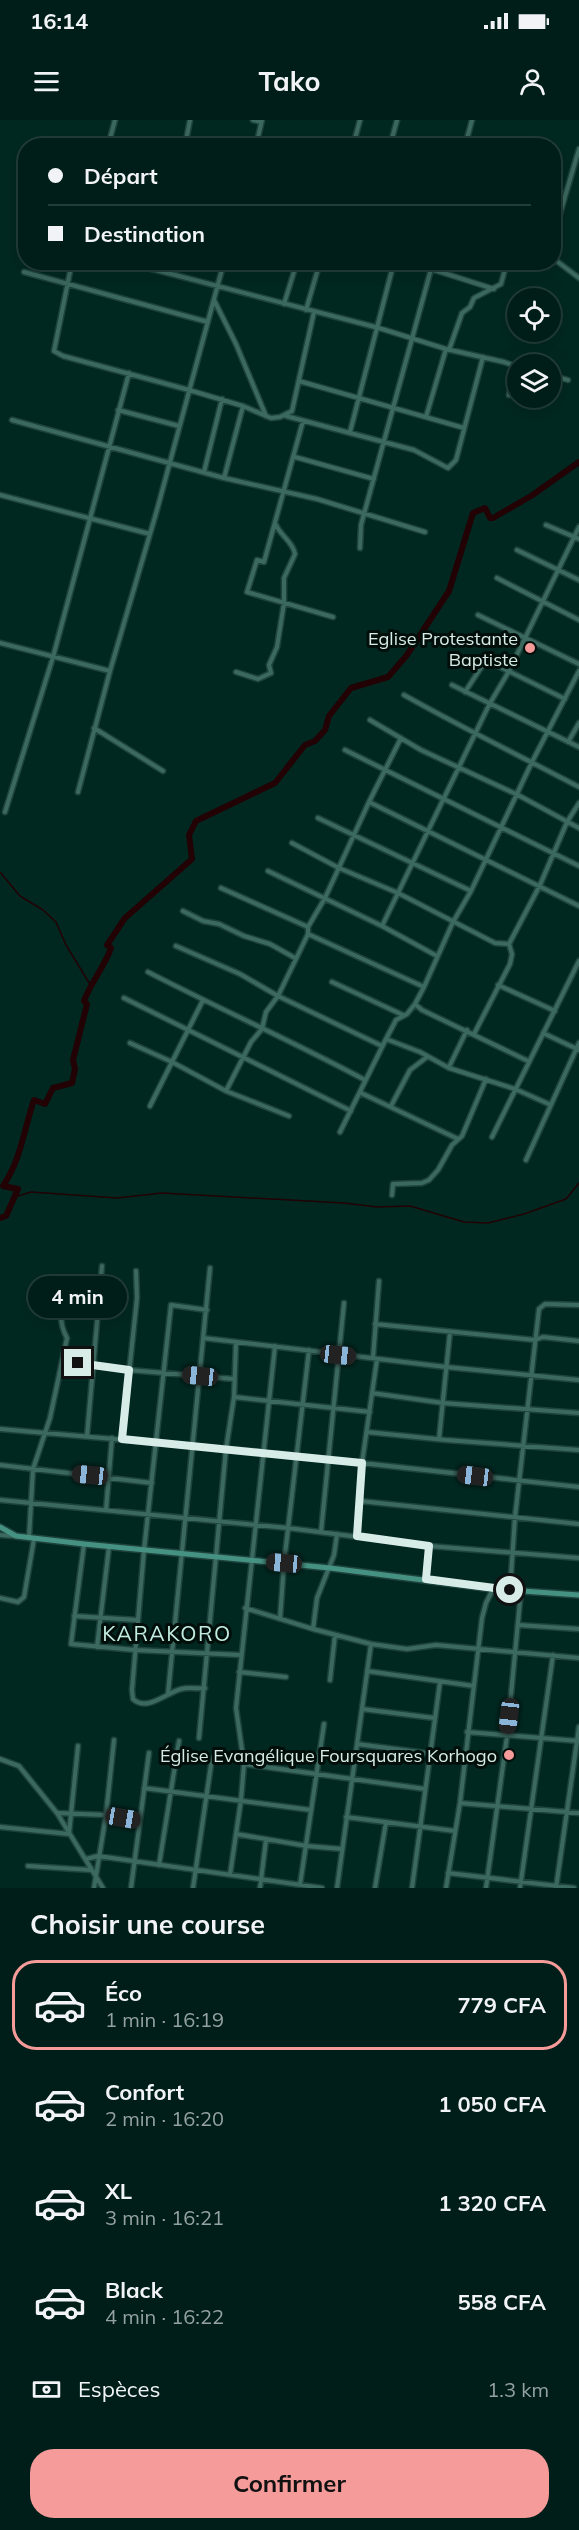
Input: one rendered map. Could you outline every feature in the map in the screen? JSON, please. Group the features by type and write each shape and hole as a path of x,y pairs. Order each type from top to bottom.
{"street":[{"path":"110,138 115,120"},
{"path":"187,138 190,120"},
{"path":"253,120 262,121 258,138"},
{"path":"356,138 360,120"},
{"path":"392,138 397,120"},
{"path":"467,138 472,120"},
{"path":"561,210 579,149"},
{"path":"561,264 579,278"},
{"path":"70,270 54,351 63,356 222,399 266,416 280,417 292,411 314,312"},
{"path":"154,270 379,328 507,364"},
{"path":"78,792 222,270"},
{"path":"284,304 295,270"},
{"path":"306,310 318,270"},
{"path":"350,432 379,328 392,270"},
{"path":"360,548 364,514 432,270"},
{"path":"435,270 495,289"},
{"path":"426,417 462,313 470,307 474,298 501,284 505,270"},
{"path":"24,272 208,322"},
{"path":"214,300 236,344 266,416"},
{"path":"285,415 414,450 448,468 456,460 483,357"},
{"path":"4,812 53,657 129,373"},
{"path":"561,378 568,380"},
{"path":"298,381 464,428"},
{"path":"204,472 222,399"},
{"path":"224,478 243,406"},
{"path":"118,410 179,426"},
{"path":"12,420 224,478 317,499 425,532"},
{"path":"303,421 295,457 264,562 257,560 247,592 333,617"},
{"path":"295,457 374,479"},
{"path":"0,495 150,534"},
{"path":"236,672 258,680 271,673 269,665 277,647 284,603 284,579 294,560 294,550 276,525"},
{"path":"546,525 577,538"},
{"path":"382,926 489,705 577,538 579,527"},
{"path":"517,550 579,580"},
{"path":"497,578 579,620"},
{"path":"478,615 579,664"},
{"path":"0,643 110,670"},
{"path":"465,692 486,660 565,699"},
{"path":"340,1132 396,1020 404,1016 415,1004 453,922 486,862 532,762 579,671"},
{"path":"452,685 579,747"},
{"path":"404,695 475,735 505,747 579,787"},
{"path":"370,720 421,750 518,795 579,828"},
{"path":"568,742 579,723"},
{"path":"94,728 163,771"},
{"path":"226,1091 251,1042 262,1029 266,1012 278,996 308,934 308,927 325,898 369,802 402,738"},
{"path":"345,750 579,866"},
{"path":"369,802 486,862 540,885 579,906"},
{"path":"474,1034 512,959 508,944 555,854 567,822 579,803"},
{"path":"318,818 471,891"},
{"path":"292,843 339,868 398,893 495,943 508,944"},
{"path":"268,871 382,926 437,956"},
{"path":"221,888 308,927"},
{"path":"183,911 202,921 219,924 244,936 270,944 295,958"},
{"path":"308,934 423,987"},
{"path":"176,946 240,974 278,996 382,1046"},
{"path":"492,1137 579,961"},
{"path":"148,972 262,1029 310,1050 365,1080"},
{"path":"333,982 404,1016"},
{"path":"498,985 555,1011"},
{"path":"124,998 351,1111"},
{"path":"150,1106 203,1000"},
{"path":"415,1004 420,1009 528,1061"},
{"path":"410,1009 420,1009"},
{"path":"449,1068 467,1030"},
{"path":"543,1034 578,1049"},
{"path":"386,1038 449,1068 515,1089 551,1105"},
{"path":"130,1043 226,1091 288,1116"},
{"path":"526,1160 579,1043"},
{"path":"391,1106 410,1070 428,1057"},
{"path":"392,1195 393,1184 422,1183 429,1180 444,1163 452,1145 462,1136 486,1079"},
{"path":"361,1093 459,1139"},
{"path":"87,1436 102,1266"},
{"path":"168,1694 210,1268"},
{"path":"122,1439 136,1298 136,1271"},
{"path":"357,1536 362,1463 375,1359 379,1281"},
{"path":"0,1598 18,1602 24,1597 31,1538 29,1503 33,1468 50,1418 67,1338 62,1330 61,1321 64,1291"},
{"path":"321,1532 330,1461 344,1303"},
{"path":"510,1590 515,1517 539,1309 545,1304 579,1305"},
{"path":"205,1688 186,1688 152,1703 142,1704 133,1699 144,1550 171,1305 207,1310"},
{"path":"375,1324 535,1340 543,1337 579,1341"},
{"path":"439,1439 450,1332"},
{"path":"203,1338 338,1355 579,1380"},
{"path":"199,1738 226,1449 234,1397 236,1342"},
{"path":"230,1875 244,1764 236,1708 239,1671 275,1346"},
{"path":"280,1619 284,1563 309,1350"},
{"path":"62,1360 129,1370 234,1379"},
{"path":"372,1393 443,1402 579,1413"},
{"path":"234,1397 370,1412"},
{"path":"0,1429 262,1452 579,1487"},
{"path":"367,1432 579,1450"},
{"path":"106,1510 112,1438"},
{"path":"0,1465 152,1483"},
{"path":"0,1500 288,1528 429,1546 579,1558"},
{"path":"360,1500 579,1524"},
{"path":"0,1527 16,1536"},
{"path":"313,1629 318,1598 330,1568 337,1534"},
{"path":"0,1535 109,1548 330,1568 493,1589 579,1595"},
{"path":"84,1545 71,1644 171,1653 241,1655"},
{"path":"426,1579 429,1546"},
{"path":"98,1647 109,1548"},
{"path":"446,1888 460,1803 478,1649 486,1602 493,1589"},
{"path":"486,1888 507,1736 521,1591"},
{"path":"245,1608 370,1644 407,1649 436,1645 579,1658"},
{"path":"74,1616 138,1620"},
{"path":"518,1625 579,1629"},
{"path":"330,1680 335,1635"},
{"path":"337,1888 370,1644"},
{"path":"521,1885 553,1655"},
{"path":"239,1671 286,1677"},
{"path":"367,1671 474,1686"},
{"path":"412,1888 440,1682"},
{"path":"362,1709 434,1718"},
{"path":"300,1885 324,1724"},
{"path":"556,1887 579,1727"},
{"path":"467,1732 578,1741"},
{"path":"94,1888 106,1815 114,1740"},
{"path":"159,1865 179,1741"},
{"path":"357,1744 464,1758"},
{"path":"69,1834 78,1746"},
{"path":"131,1888 149,1753"},
{"path":"193,1888 213,1758"},
{"path":"0,1759 19,1766 57,1813 103,1888"},
{"path":"244,1764 425,1789"},
{"path":"144,1788 311,1810"},
{"path":"460,1803 579,1813"},
{"path":"57,1813 106,1815 139,1821"},
{"path":"346,1817 455,1831"},
{"path":"375,1888 386,1822"},
{"path":"0,1827 69,1834"},
{"path":"236,1834 307,1846 342,1849"},
{"path":"260,1888 266,1840"},
{"path":"86,1859 98,1856 322,1888"},
{"path":"28,1866 92,1870"},
{"path":"448,1874 521,1885 574,1888"}],"waterway":[{"path":"0,1218 6,1216 18,1189 3,1186 18,1155 34,1100 45,1104 53,1088 72,1083 75,1069 73,1060 87,1004 84,1001 111,948 107,945 125,918 192,859 189,835 196,821 275,783 305,745 315,741 325,730 329,716 351,688 388,677 407,655 449,591 473,513 485,508 490,518 493,518 531,496 579,462"},
{"path":"0,872 20,896 43,910 56,922 66,945 91,986"},
{"path":"15,1197 31,1192 117,1198 162,1193 344,1203 377,1207 410,1206 464,1222 488,1223 524,1214 566,1199 579,1183"}],"place":[{"name":"Eglise Protestante Baptiste","path":"530,648"},
{"name":"Église Evangélique Foursquares Korhogo","path":"509,1755"}],"district":[{"name":"KARAKORO","path":"167,1633"}],"route":[{"path":"78,1363 129,1370 122,1439 362,1463 357,1536 429,1546 426,1579 510,1590"}]}
